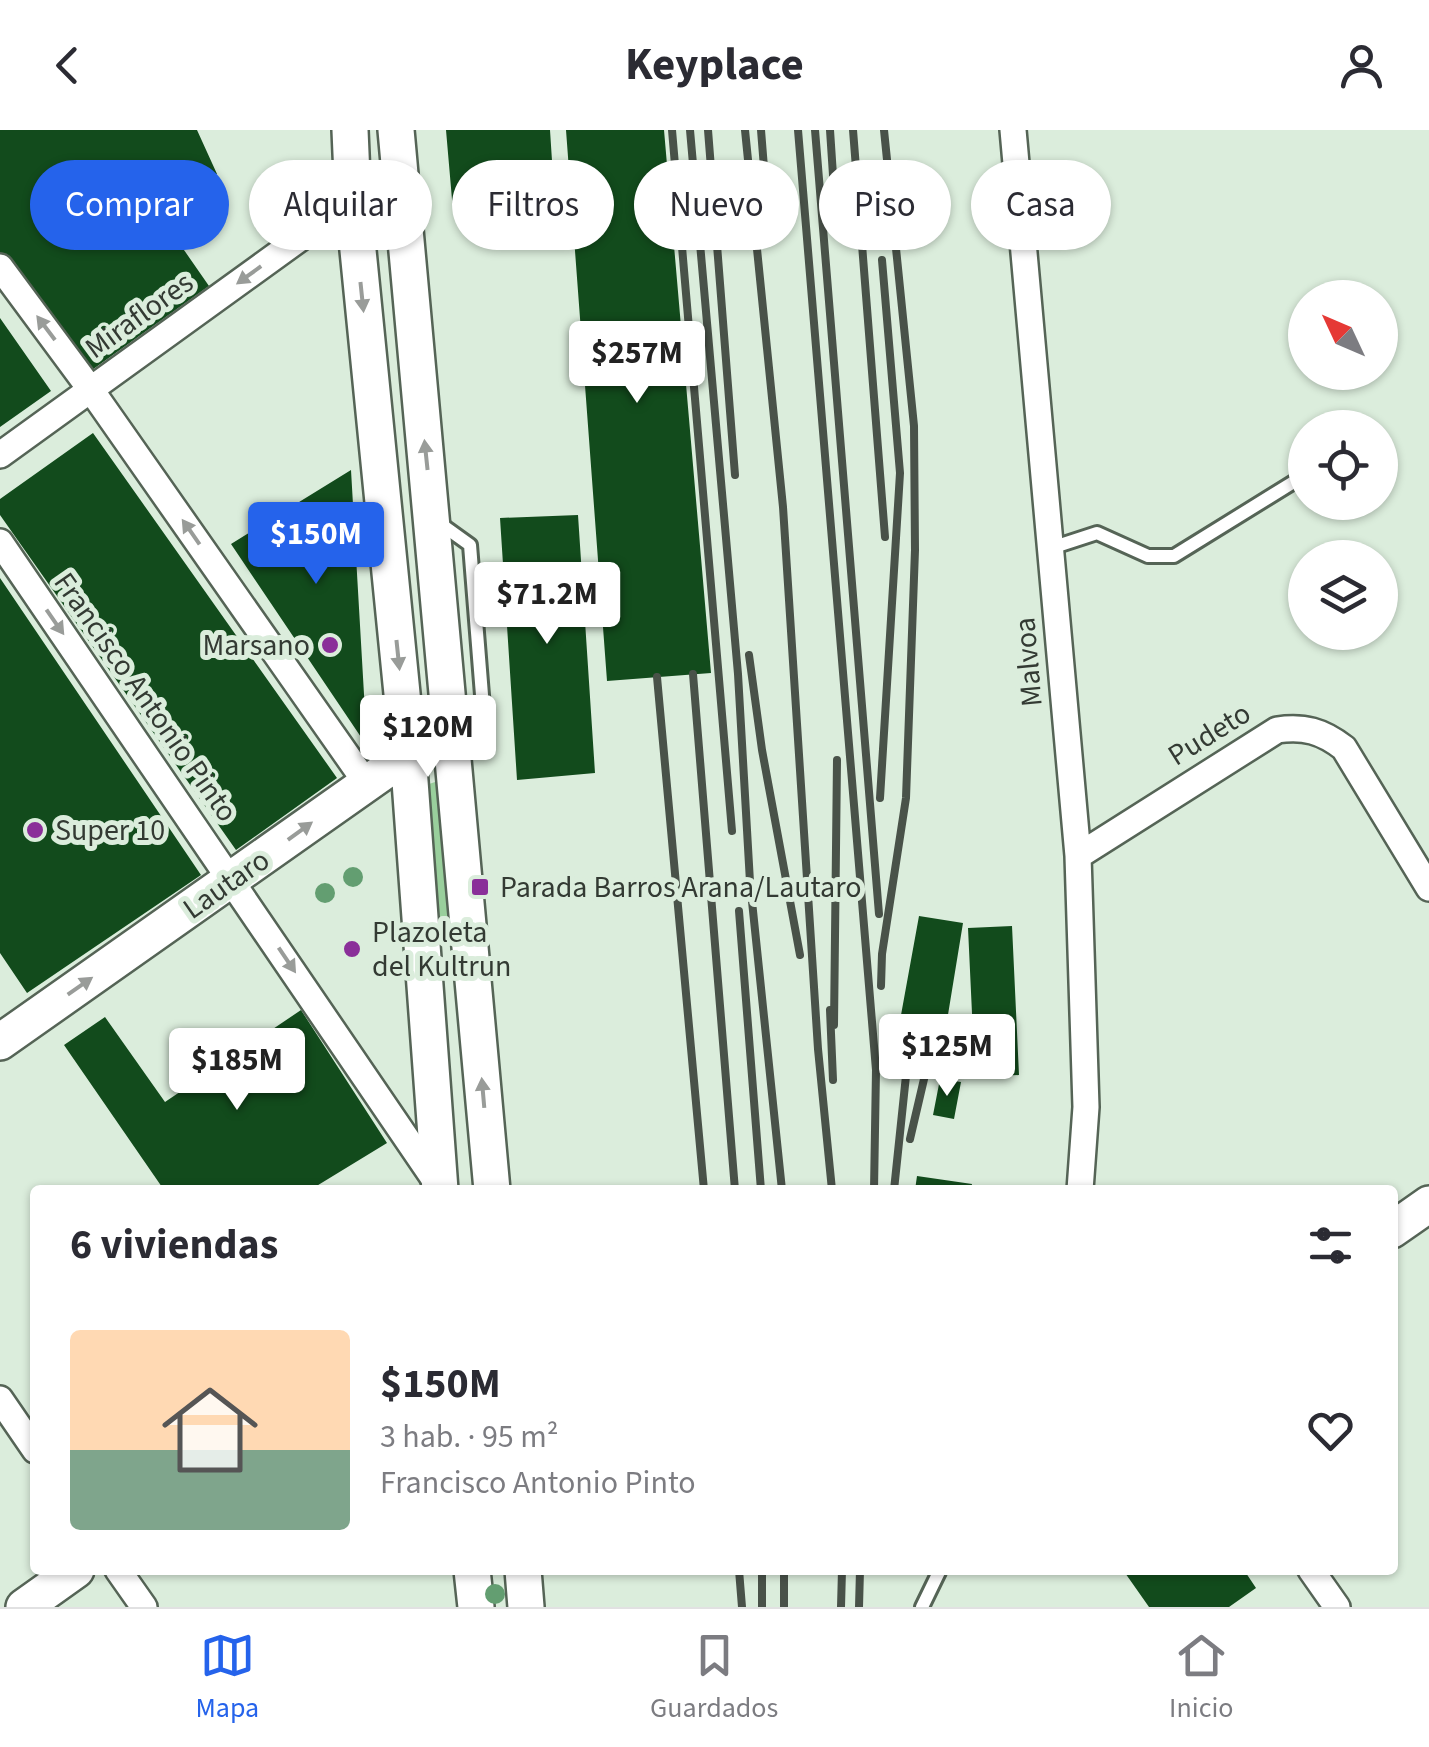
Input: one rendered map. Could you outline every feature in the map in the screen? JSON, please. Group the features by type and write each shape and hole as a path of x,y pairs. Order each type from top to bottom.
{"main road":[{"path":"350,130 351,160"},
{"path":"396,130 398,160"},
{"path":"358,250 408,754 440,1185"},
{"path":"405,250 492,1185"},
{"name":"Lautaro","path":"0,1042 408,754 453,735"},
{"path":"1398,1226 1429,1204"},
{"path":"24,1607 69,1575"},
{"path":"473,1575 476,1607"},
{"path":"523,1575 526,1607"}],"street":[{"name":"Malvoa","path":"1013,130 1078,856 1086,1106 1080,1185"},
{"name":"Miraflores","path":"0,455 284,250"},
{"path":"0,267 91,390 367,784"},
{"name":"Francisco Antonio Pinto","path":"0,542 437,1185"},
{"name":"Pudeto","path":"1078,856 1277,730 1298,726 1344,748 1429,888"},
{"path":"0,1399 30,1443"},
{"path":"122,1575 144,1607"},
{"path":"1315,1575 1337,1607"}],"lane":[{"path":"1050,548 1097,533 1148,556 1174,556 1288,485"},
{"path":"922,1607 938,1575"}],"green space":[{"path":"441,780 451,936 430,941 420,787"}],"building":[{"path":"0,130 197,130 211,160 30,160 30,250 184,250 209,286 85,375 0,256"},
{"path":"446,130 550,130 552,160 452,160 452,199"},
{"path":"566,130 664,130 667,160 634,160 634,250 674,250 711,673 607,681 575,250 614,250 614,160 568,160"},
{"path":"0,318 51,391 0,427"},
{"path":"93,433 337,778 236,850 0,515 0,499"},
{"name":"Marsano","path":"351,470 367,746 231,544"},
{"path":"578,515 595,773 517,780 500,518"},
{"path":"0,578 201,875 27,993 0,953"},
{"path":"919,916 963,923 945,1033 899,1026"},
{"path":"1012,926 1019,1075 975,1077 968,928"},
{"path":"301,1010 387,1143 318,1185 161,1185 64,1045 105,1017 165,1102"},
{"path":"940,1079 961,1082 954,1119 933,1115"},
{"path":"917,1176 972,1184 972,1185 916,1185"},
{"path":"1127,1575 1247,1575 1256,1588 1229,1607 1149,1607"}],"railway":[{"path":"672,130 732,831"},
{"path":"690,130 738,674 750,882 781,1185"},
{"path":"708,130 735,475"},
{"path":"745,130 783,507 818,1049 832,1185"},
{"path":"761,130 763,160"},
{"path":"798,130 876,1070 874,1185"},
{"path":"815,130 879,914"},
{"path":"830,130 832,160"},
{"path":"853,130 885,537"},
{"path":"881,986 882,954 906,798 915,550 914,426 884,130"},
{"path":"880,798 900,473 882,260"},
{"path":"749,655 762,750 800,955"},
{"path":"693,674 735,1185"},
{"path":"657,677 704,1185"},
{"path":"834,1025 837,760"},
{"path":"739,911 761,1185"},
{"path":"830,1010 833,1080"},
{"path":"895,1185 911,1028"},
{"path":"910,1139 935,1032"},
{"path":"739,1575 742,1607"},
{"path":"762,1575 762,1607"},
{"path":"784,1575 784,1607"},
{"path":"841,1607 842,1575"},
{"path":"859,1607 860,1575"}],"place":[{"name":"Marsano","path":"330,645"},
{"name":"Super 10","path":"35,830"},
{"name":"Parada Barros Arana/Lautaro","path":"480,887"},
{"name":"Plazoleta del Kultrun","path":"352,949"}]}
